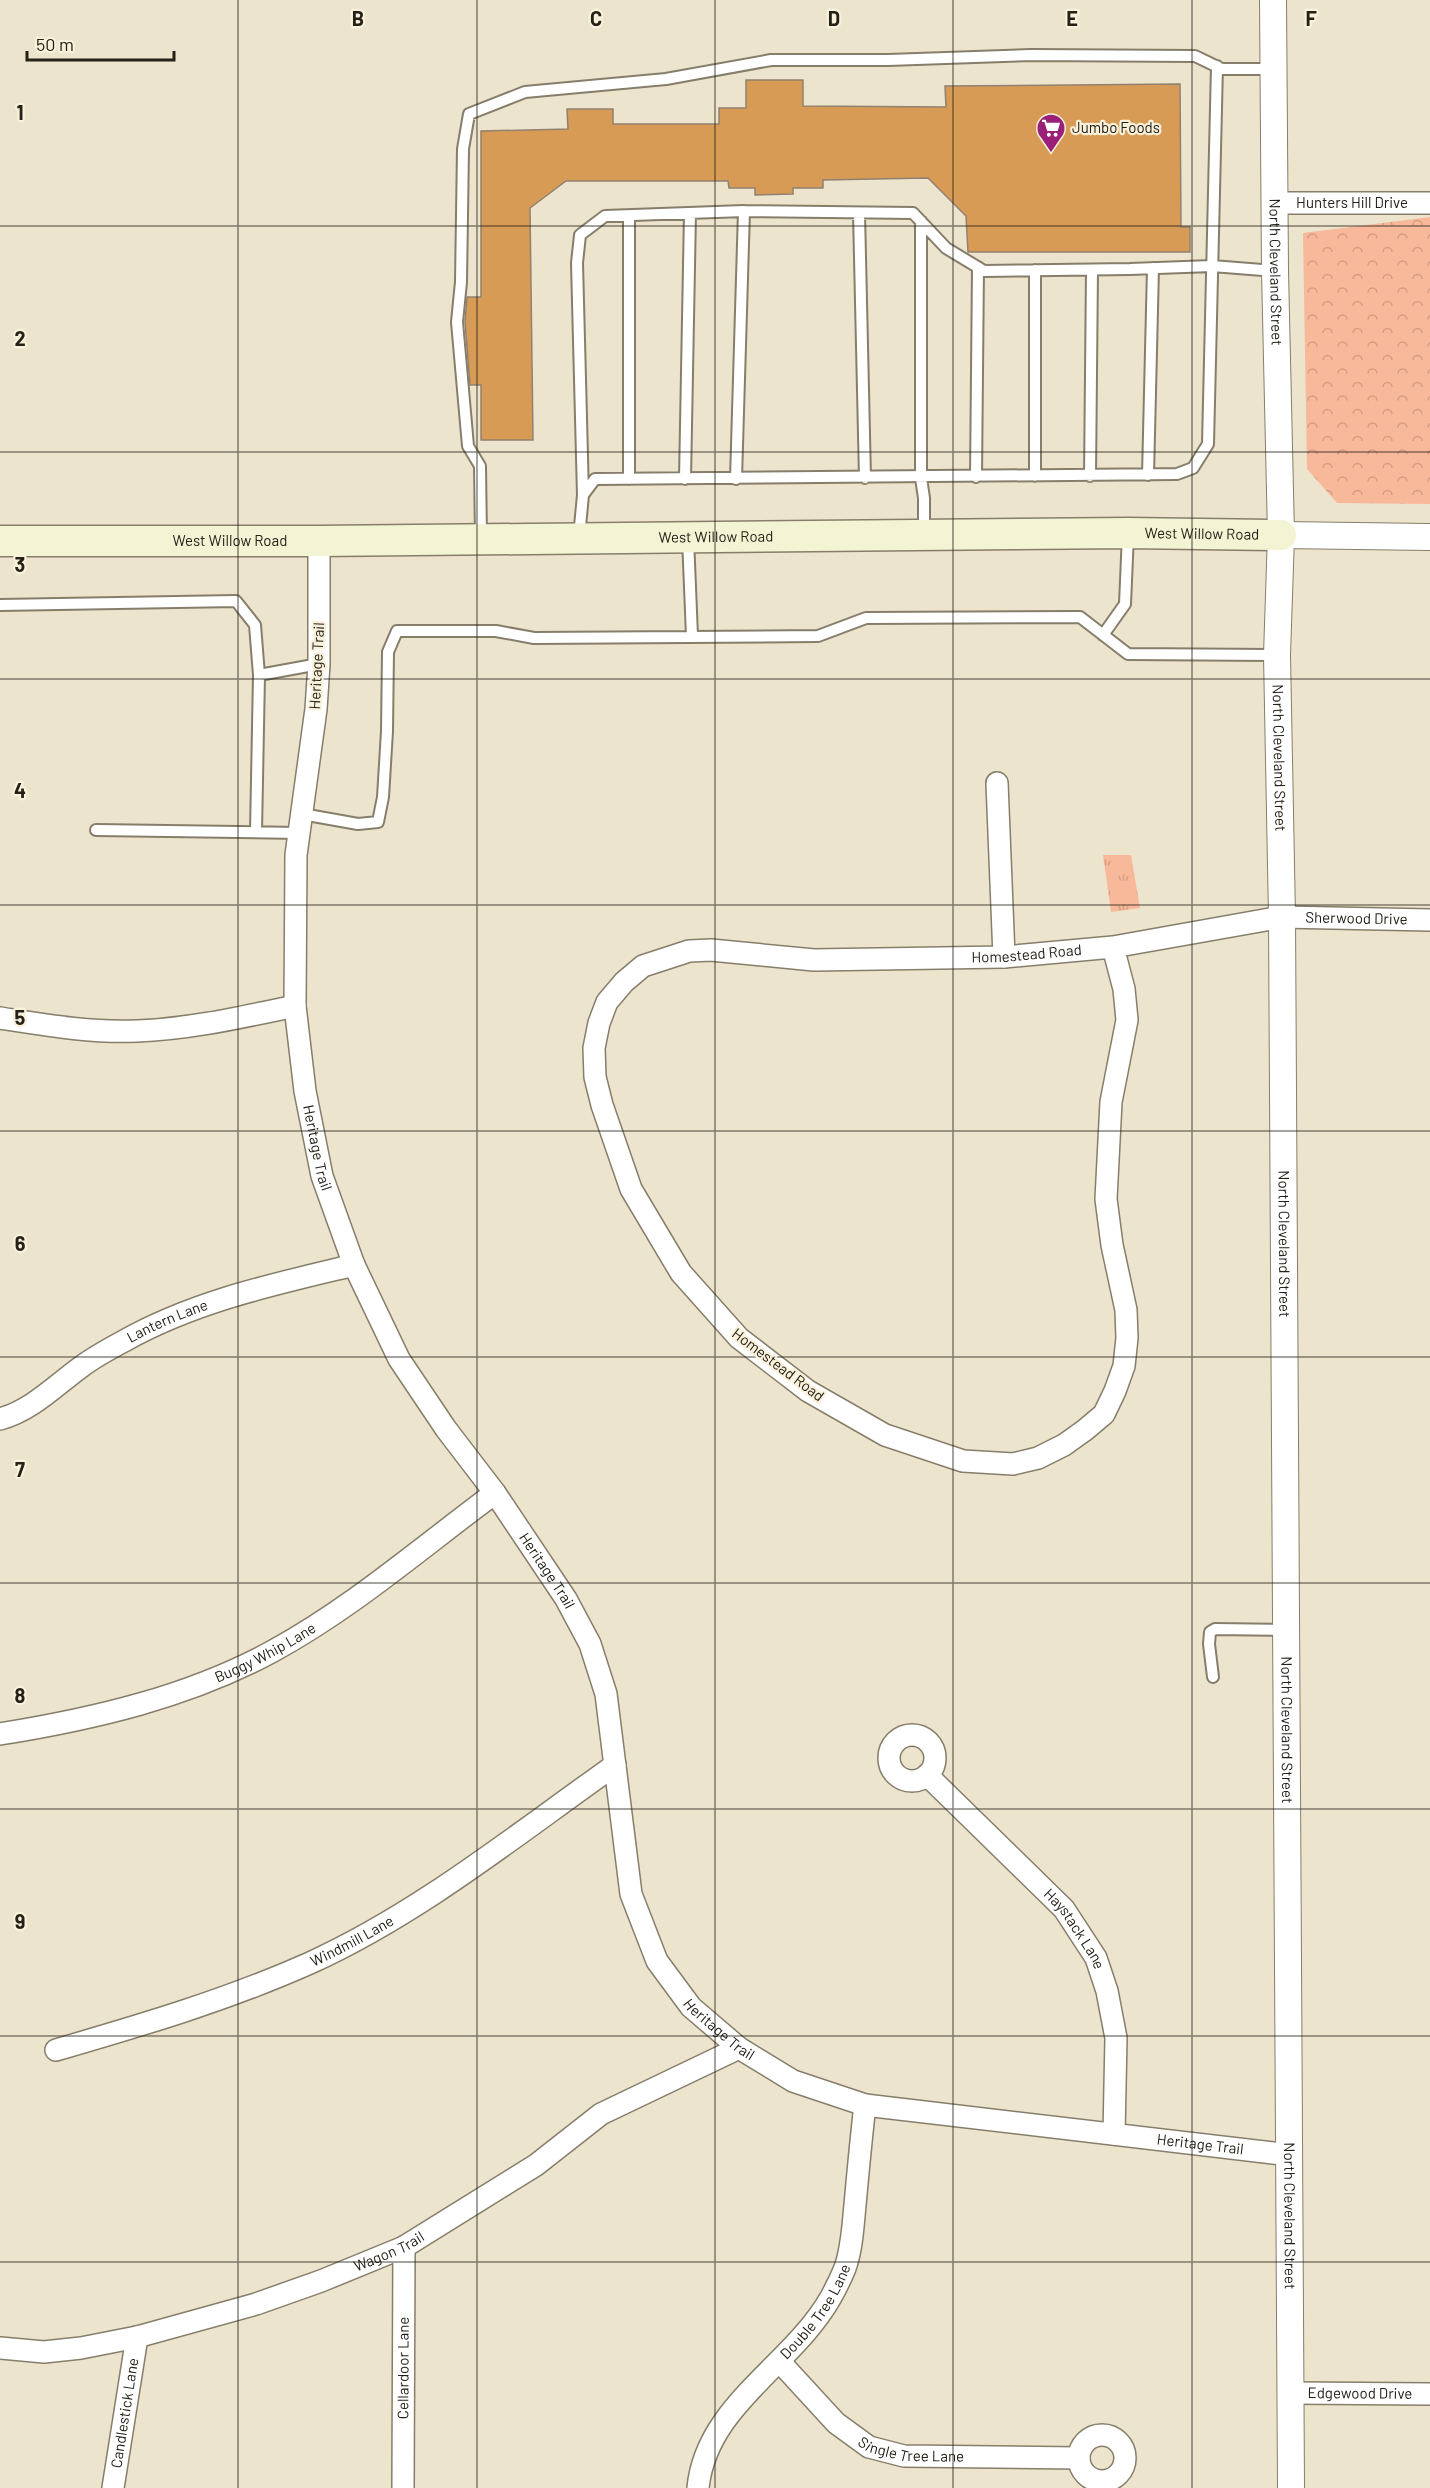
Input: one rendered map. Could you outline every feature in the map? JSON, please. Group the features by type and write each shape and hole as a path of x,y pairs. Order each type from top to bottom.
{"main road":[{"name":"West Willow Road","path":"0,541 320,541 1128,534 1281,536"}],"street":[{"name":"North Cleveland Street","path":"1273,0 1275,271 1281,536 1277,655 1282,917 1291,2488"},
{"name":"Hunters Hill Drive","path":"1274,203 1430,203"},
{"name":"West Willow Road","path":"1281,536 1430,537"},
{"name":"Heritage Trail","path":"320,541 320,664 296,855 295,1006 305,1091 322,1176 354,1265 399,1359 446,1429 495,1493 566,1599 590,1644 606,1694 632,1894 657,1961 691,2007 739,2048 793,2081 865,2105 1290,2155"},
{"path":"997,783 1004,957"},
{"name":"Sherwood Drive","path":"1282,917 1430,920"},
{"name":"Homestead Road","path":"1113,947 1127,1010 1111,1102 1106,1199 1112,1245 1126,1310 1127,1338 1124,1366 1104,1414 1064,1445 1038,1458 1013,1464 963,1461 885,1435 808,1391 739,1338 681,1273 631,1189 602,1105 595,1077 594,1048 599,1023 607,1002 624,982 643,966 689,951 711,950 814,960 1004,957 1113,947 1282,917"},
{"path":"0,1018 68,1029 135,1031 199,1026 295,1006"},
{"name":"Lantern Lane","path":"0,1419 47,1394 82,1366 125,1340 177,1316 239,1292 354,1265"},
{"name":"Buggy Whip Lane","path":"0,1734 111,1713 207,1681 271,1652 324,1621 495,1493"},
{"name":"Windmill Lane","path":"56,2050 161,2020 237,1993 311,1962 386,1922 443,1887 615,1765"},
{"name":"Haystack Lane","path":"927,1775 1064,1909 1096,1958 1107,1991 1116,2038 1114,2134"},
{"name":"Wagon Trail","path":"0,2348 44,2352 81,2348 137,2337 256,2304 321,2281 404,2247 536,2165 601,2114 739,2048"},
{"name":"Double Tree Lane","path":"698,2488 710,2442 727,2416 809,2330 830,2298 846,2267 865,2105"},
{"name":"Cellardoor Lane","path":"403,2488 404,2247"},
{"name":"Candlestick Lane","path":"113,2488 137,2337"},
{"name":"Single Tree Lane","path":"780,2362 836,2423 868,2447 904,2456 1079,2458"},
{"name":"Edgewood Drive","path":"1291,2393 1430,2394"}],"lane":[{"path":"481,539 480,466 468,446 457,322 461,282 463,149 469,114 525,92 666,79 771,60 888,60 1031,55 1195,56 1222,69 1274,69"},
{"path":"583,495 596,479 1149,475 1177,474 1193,468 1208,444 1216,66"},
{"path":"579,538 583,495 577,263 580,235 605,216 744,211 914,213 946,248 984,271 1212,266 1275,271"},
{"path":"736,479 744,211"},
{"path":"685,479 690,213"},
{"path":"859,213 865,478"},
{"path":"628,479 629,216"},
{"path":"921,221 921,478 924,498 924,536"},
{"path":"976,477 978,267"},
{"path":"1149,475 1153,268"},
{"path":"1035,270 1035,476"},
{"path":"1090,476 1092,270"},
{"path":"1103,635 1125,604 1128,534"},
{"path":"688,537 692,636"},
{"path":"0,605 236,601 255,625 259,675 256,832"},
{"path":"96,830 256,832 301,824 378,822 383,797 386,753 388,652 398,631 496,631 534,638 818,636 866,618 1080,617 1128,654 1277,655"},
{"path":"259,675 320,664"},
{"path":"1213,1677 1210,1632 1215,1629 1286,1630"}],"green space":[{"path":"1430,217 1430,504 1337,503 1307,469 1303,233"},
{"path":"1103,855 1131,855 1140,908 1111,912"}],"building":[{"path":"746,80 803,80 803,106 946,107 945,86 1180,84 1181,227 1190,227 1190,252 968,252 966,216 928,178 823,180 823,188 793,188 793,194 755,195 755,188 729,188 728,181 566,181 530,208 533,440 481,440 481,385 470,385 465,322 467,297 481,297 481,131 568,129 567,109 613,109 613,124 719,124 719,108 746,108"}],"place":[{"name":"Jumbo Foods","path":"1051,154"}]}
